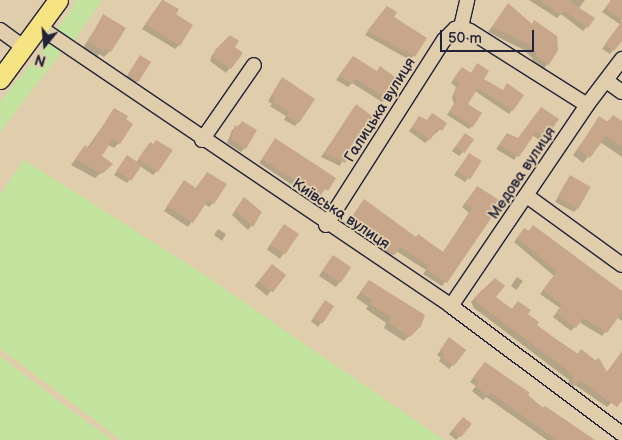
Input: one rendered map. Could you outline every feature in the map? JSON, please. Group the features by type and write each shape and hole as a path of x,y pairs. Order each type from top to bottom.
{"main road":[{"path":"0,79 58,0"}],"street":[{"path":"467,0 466,29 587,105"},
{"name":"Київська вулиця","path":"38,26 326,225 451,306 622,434"},
{"name":"Галицька вулиця","path":"326,225 444,40 466,29"},
{"path":"0,31 25,45"},
{"name":"Медова вулиця","path":"451,306 587,105 608,82 622,59"},
{"path":"202,140 254,65"},
{"path":"608,82 622,92"},
{"path":"527,196 622,265"}],"green space":[{"path":"77,0 102,0 73,42 58,34 57,30"},
{"path":"48,43 58,48 60,54 0,132 0,102"},
{"path":"24,160 197,270 444,440 121,440 0,348 0,195"},
{"path":"0,356 73,412 113,440 0,440"}],"building":[{"path":"162,0 179,9 176,14 193,25 180,46 145,24"},
{"path":"539,0 572,0 570,2 595,18 588,28 564,11 561,15"},
{"path":"611,0 622,0 622,20 605,8"},
{"path":"508,3 532,24 534,20 557,36 558,50 549,65 535,56 537,53 529,45 492,27"},
{"path":"387,6 397,12 394,17 427,38 415,57 367,31"},
{"path":"103,14 126,28 111,52 106,48 104,51 88,42"},
{"path":"622,21 622,41 614,51 605,44"},
{"path":"230,35 239,41 235,47 243,53 231,69 213,57 215,50"},
{"path":"140,55 151,62 139,81 128,75"},
{"path":"353,56 377,71 380,66 399,80 387,99 356,79 352,84 339,75"},
{"path":"477,63 489,71 484,79 503,90 507,83 524,95 513,111 478,88 468,104 482,113 473,127 450,111 457,99 454,94 459,83 453,79 462,67 471,73"},
{"path":"282,77 315,99 299,123 287,116 289,112 273,102 275,99 271,96"},
{"path":"356,104 376,119 370,129 367,127 362,135 359,133 347,153 350,155 345,163 324,153"},
{"path":"541,107 559,119 546,138 536,132 519,157 499,145 507,133 518,138"},
{"path":"114,108 128,116 126,119 133,124 120,144 113,139 102,156 113,164 102,174 75,159 85,145 89,148"},
{"path":"432,113 447,123 442,131 438,128 430,140 412,127 419,116 427,120"},
{"path":"613,115 622,121 622,147 606,136 590,158 578,149 599,116 608,122"},
{"path":"242,121 257,130 246,149 231,139 235,125 238,127"},
{"path":"465,133 474,139 465,153 455,147"},
{"path":"275,138 336,178 328,191 325,189 320,197 262,159"},
{"path":"156,140 173,150 158,172 138,159 150,142 153,144"},
{"path":"469,153 482,161 470,180 457,172"},
{"path":"127,155 142,165 131,181 116,171"},
{"path":"207,172 227,184 214,204 208,200 193,223 167,206 184,180 196,188"},
{"path":"570,175 591,187 578,209 558,197"},
{"path":"477,186 502,202 447,283 426,269 429,266 400,247 395,255 378,242 381,238 351,218 364,199 416,237 418,234 443,252 472,208 466,203"},
{"path":"244,197 262,212 253,227 235,210"},
{"path":"284,224 299,234 285,255 270,245"},
{"path":"533,225 622,291 622,312 607,333 583,318 576,328 556,313 562,304 543,290 557,271 517,238 524,228 529,231"},
{"path":"333,255 351,267 341,283 322,271"},
{"path":"272,264 286,275 273,292 258,281"},
{"path":"495,278 505,286 496,297 512,309 518,301 531,310 528,314 539,322 537,325 577,355 581,349 595,360 599,358 607,372 622,351 622,401 617,407 581,381 572,386 573,376 566,369 478,304 475,297"},
{"path":"369,280 425,315 421,326 410,337 389,323 391,317 370,304 372,300 360,292"},
{"path":"325,300 334,306 322,324 313,317"},
{"path":"449,337 466,350 454,366 442,357 444,354 440,350"},
{"path":"485,362 530,393 528,395 543,408 545,406 595,440 556,440 491,393 488,396 475,386 479,381 473,377"},
{"path":"463,417 472,424 461,437 453,430"}]}
